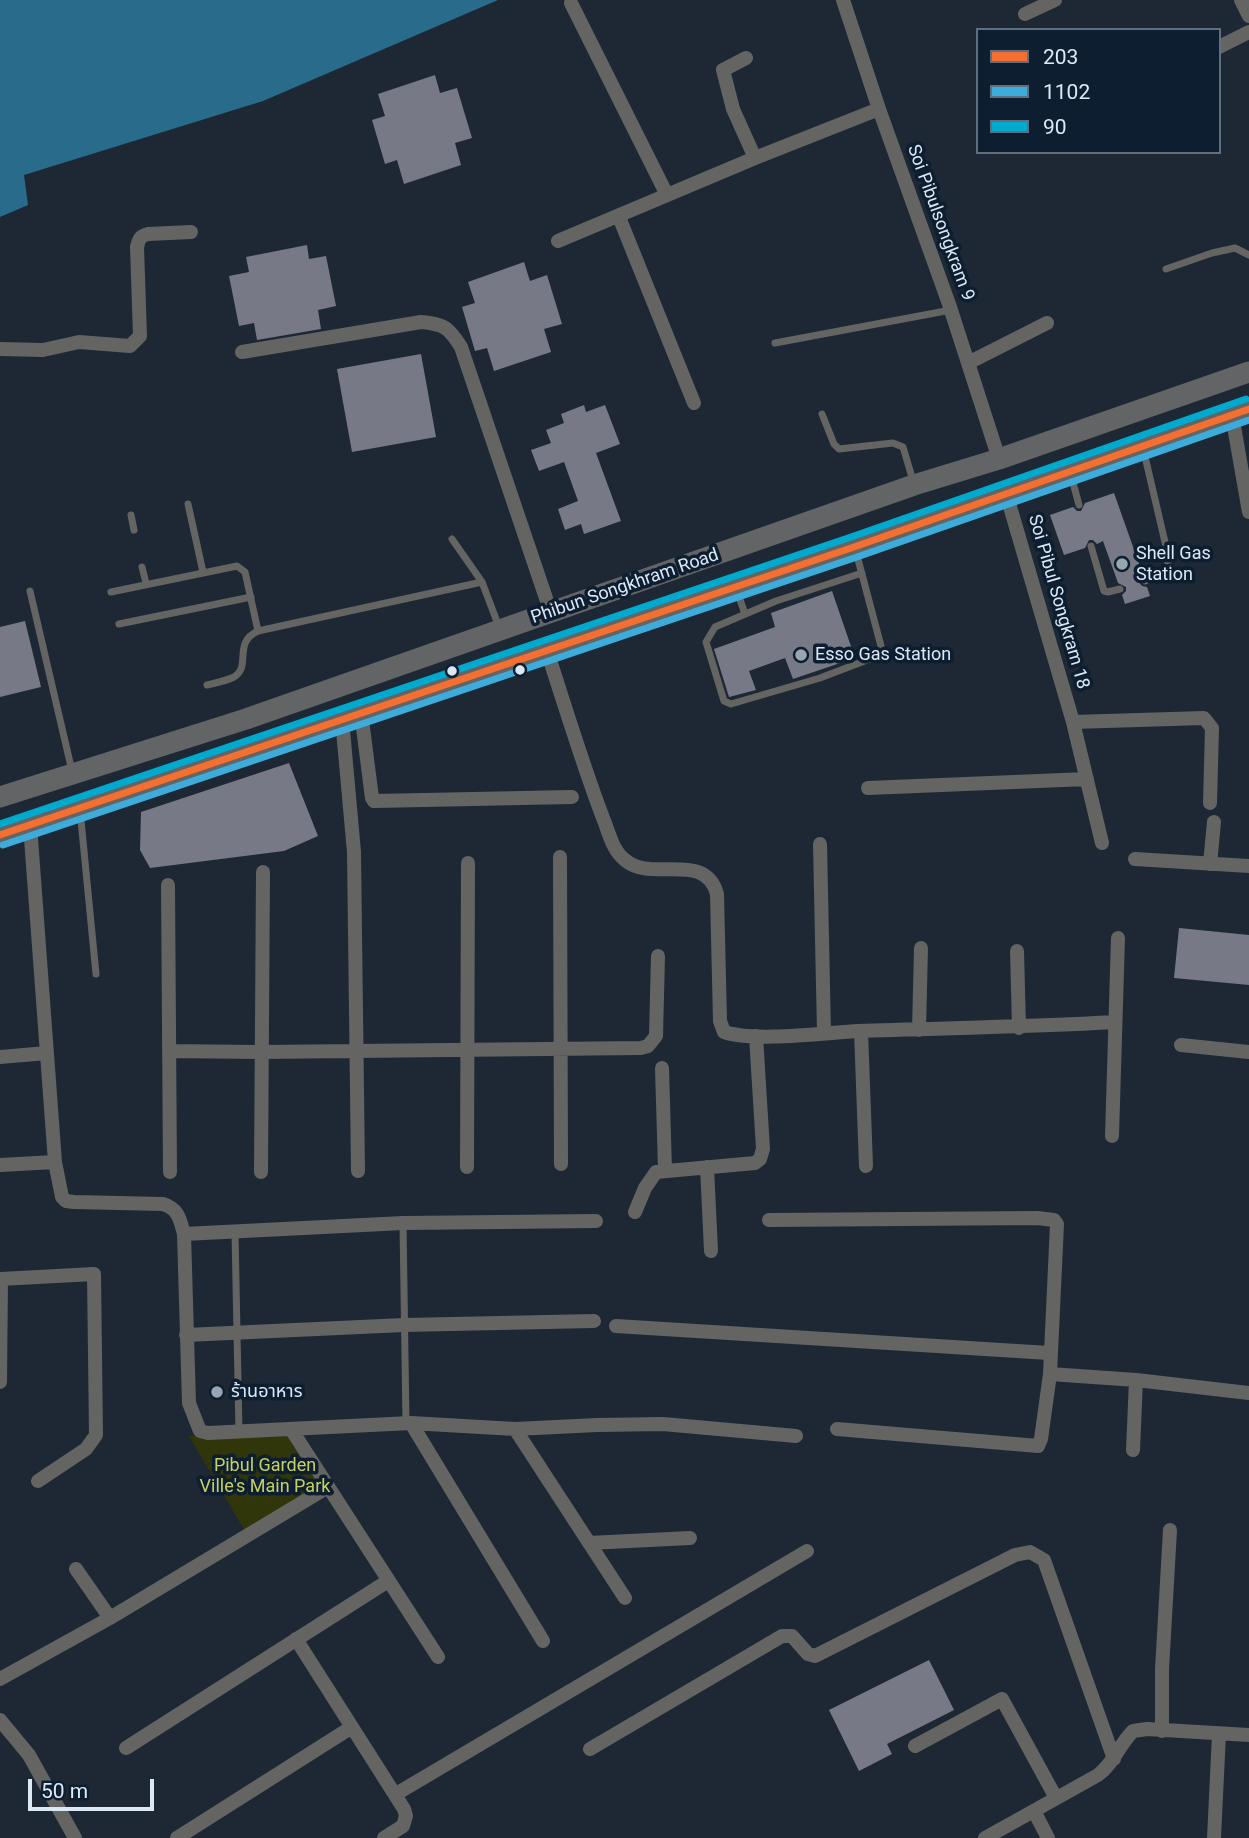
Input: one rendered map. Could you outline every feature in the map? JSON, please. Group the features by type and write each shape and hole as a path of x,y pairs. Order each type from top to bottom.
{"main road":[{"name":"Phibun Songkhram Road","path":"0,797 259,714 914,485 999,459 1249,372"},
{"name":"Phibun Songkhram Road","path":"0,835 854,547 1241,412"},
{"path":"999,459 1006,493"}],"street":[{"name":"Soi Pibulsongkram 9","path":"843,0 951,310 999,459"},
{"path":"1025,14 1055,0"},
{"path":"1241,0 1249,16"},
{"path":"571,3 667,195"},
{"path":"1221,46 1249,32"},
{"path":"746,58 723,70 733,109 755,158"},
{"path":"558,240 879,109"},
{"path":"619,217 694,403"},
{"path":"0,349 44,350 79,342 130,346 140,335 138,240 148,234 191,232"},
{"path":"242,352 421,321 440,324 451,332 461,347 551,613"},
{"path":"968,363 1047,323"},
{"path":"1241,412 1249,512"},
{"name":"Soi Pibul Songkram 18","path":"1006,493 1073,722 1102,843"},
{"path":"547,651 593,793 616,850 626,862 639,867 698,871 714,883 717,894 720,1021 724,1032 756,1036 1019,1028 1115,1022"},
{"path":"351,716 374,801 383,803 468,797 572,797"},
{"path":"351,716 358,1171"},
{"path":"1073,722 1203,718 1212,728 1210,803"},
{"path":"868,788 1087,779"},
{"path":"1210,863 1214,822"},
{"path":"30,825 55,1162 62,1197 66,1201 163,1203 179,1214 184,1234 189,1403 200,1431 239,1432 409,1423 515,1429 597,1424 663,1424 796,1436"},
{"path":"820,844 824,1033"},
{"path":"560,857 561,1164"},
{"path":"1135,859 1249,866"},
{"path":"467,1167 468,863"},
{"path":"261,1172 263,872"},
{"path":"167,885 170,1172"},
{"path":"1112,1136 1118,938"},
{"path":"919,1030 921,948"},
{"path":"1017,951 1019,1028"},
{"path":"169,1051 641,1048 653,1042 656,1036 658,956"},
{"path":"861,1031 866,1166"},
{"path":"635,1212 652,1176 665,1170 755,1163 760,1159 764,1149 756,1036"},
{"path":"1181,1045 1249,1052"},
{"path":"0,1057 47,1054"},
{"path":"662,1068 665,1170"},
{"path":"0,1165 55,1162"},
{"path":"707,1167 711,1251"},
{"path":"769,1220 1054,1220 1057,1231 1049,1374 1038,1446 837,1429"},
{"path":"184,1234 404,1223 596,1221"},
{"path":"0,1382 1,1279 94,1274 96,1435 86,1449 38,1481"},
{"path":"186,1335 404,1325 594,1321"},
{"path":"616,1326 1049,1353"},
{"path":"1049,1374 1136,1380 1249,1393"},
{"path":"1133,1450 1136,1380"},
{"path":"409,1423 543,1641"},
{"path":"291,1429 438,1657"},
{"path":"515,1429 625,1598"},
{"path":"0,1679 110,1618 327,1487"},
{"path":"1162,1731 1162,1670 1170,1530"},
{"path":"589,1543 690,1538"},
{"path":"396,1794 807,1551"},
{"path":"590,1749 782,1636 792,1636 808,1654 815,1656 1015,1555 1030,1552 1044,1560 1114,1759"},
{"path":"76,1569 110,1618"},
{"path":"126,1748 388,1581"},
{"path":"296,1639 396,1794 406,1816 403,1826 384,1838"},
{"path":"915,1745 1002,1699 1056,1798"},
{"path":"0,1720 29,1755 75,1838"},
{"path":"177,1838 352,1727"},
{"path":"985,1838 1098,1775 1114,1759 1124,1740 1133,1731 1249,1735"},
{"path":"1214,1838 1219,1734"},
{"path":"1034,1811 1048,1838"}],"lane":[{"path":"1166,269 1235,248 1249,256"},
{"path":"775,343 951,310"},
{"path":"822,414 834,444 839,449 893,443 903,447 914,485"},
{"path":"1143,447 1168,555 1164,574 1145,581"},
{"path":"1070,471 1079,505"},
{"path":"188,503 203,572"},
{"path":"131,515 134,530"},
{"path":"452,539 482,582 500,631"},
{"path":"1091,546 1104,591 1120,589"},
{"path":"854,547 862,573 881,646 880,652 875,657 820,678 731,704 724,701 706,642 715,627 776,601 862,573"},
{"path":"111,592 237,566 245,572 258,631"},
{"path":"142,567 146,583"},
{"path":"207,685 241,670 244,641 248,635 258,631 482,582"},
{"path":"736,587 745,614"},
{"path":"30,591 73,774"},
{"path":"119,624 251,597"},
{"path":"80,806 96,974"},
{"path":"404,1223 404,1325 409,1423"},
{"path":"235,1232 239,1432"}],"green space":[{"name":"Pibul Garden Ville's Main Park","path":"288,1432 324,1489 249,1538 189,1436"}],"water":[{"path":"0,0 498,0 263,101 24,175 28,205 0,217"}],"building":[{"path":"435,75 440,93 457,88 472,138 455,143 461,165 404,184 397,160 385,164 372,120 385,116 378,94"},
{"path":"307,245 309,259 326,256 336,306 318,310 321,329 257,340 254,323 239,326 229,276 249,272 246,257"},
{"path":"524,262 530,281 547,275 562,324 544,329 551,352 494,371 487,348 475,351 462,307 475,303 468,282"},
{"path":"421,354 436,437 352,452 337,369"},
{"path":"584,405 586,412 605,405 620,444 596,453 621,521 584,534 581,524 565,530 558,509 578,501 564,462 539,471 531,450 551,443 546,430 564,423 561,414"},
{"path":"1114,493 1143,575 1139,582 1147,587 1150,596 1125,604 1122,595 1126,587 1118,583 1103,541 1097,544 1089,540 1085,548 1064,555 1050,515 1073,507 1081,511 1085,503"},
{"path":"832,591 855,658 793,679 785,658 749,671 756,690 729,697 714,649 775,627 771,613"},
{"path":"25,621 41,687 0,697 0,627"},
{"path":"289,763 318,836 284,851 150,868 140,850 141,812"},
{"path":"1179,928 1249,935 1249,985 1174,978"},
{"path":"929,1660 954,1710 887,1744 892,1754 859,1771 829,1710"}],"transit line":[{"name":"90","path":"0,824 851,537 1246,399"},
{"name":"203","path":"0,835 854,547 1249,409"},
{"name":"1102","path":"3,845 857,557 1249,420"}],"place":[{"name":"Shell Gas Station","path":"1122,564"},
{"name":"Esso Gas Station","path":"801,655"},
{"name":"ร้านอาหาร","path":"217,1392"}]}
